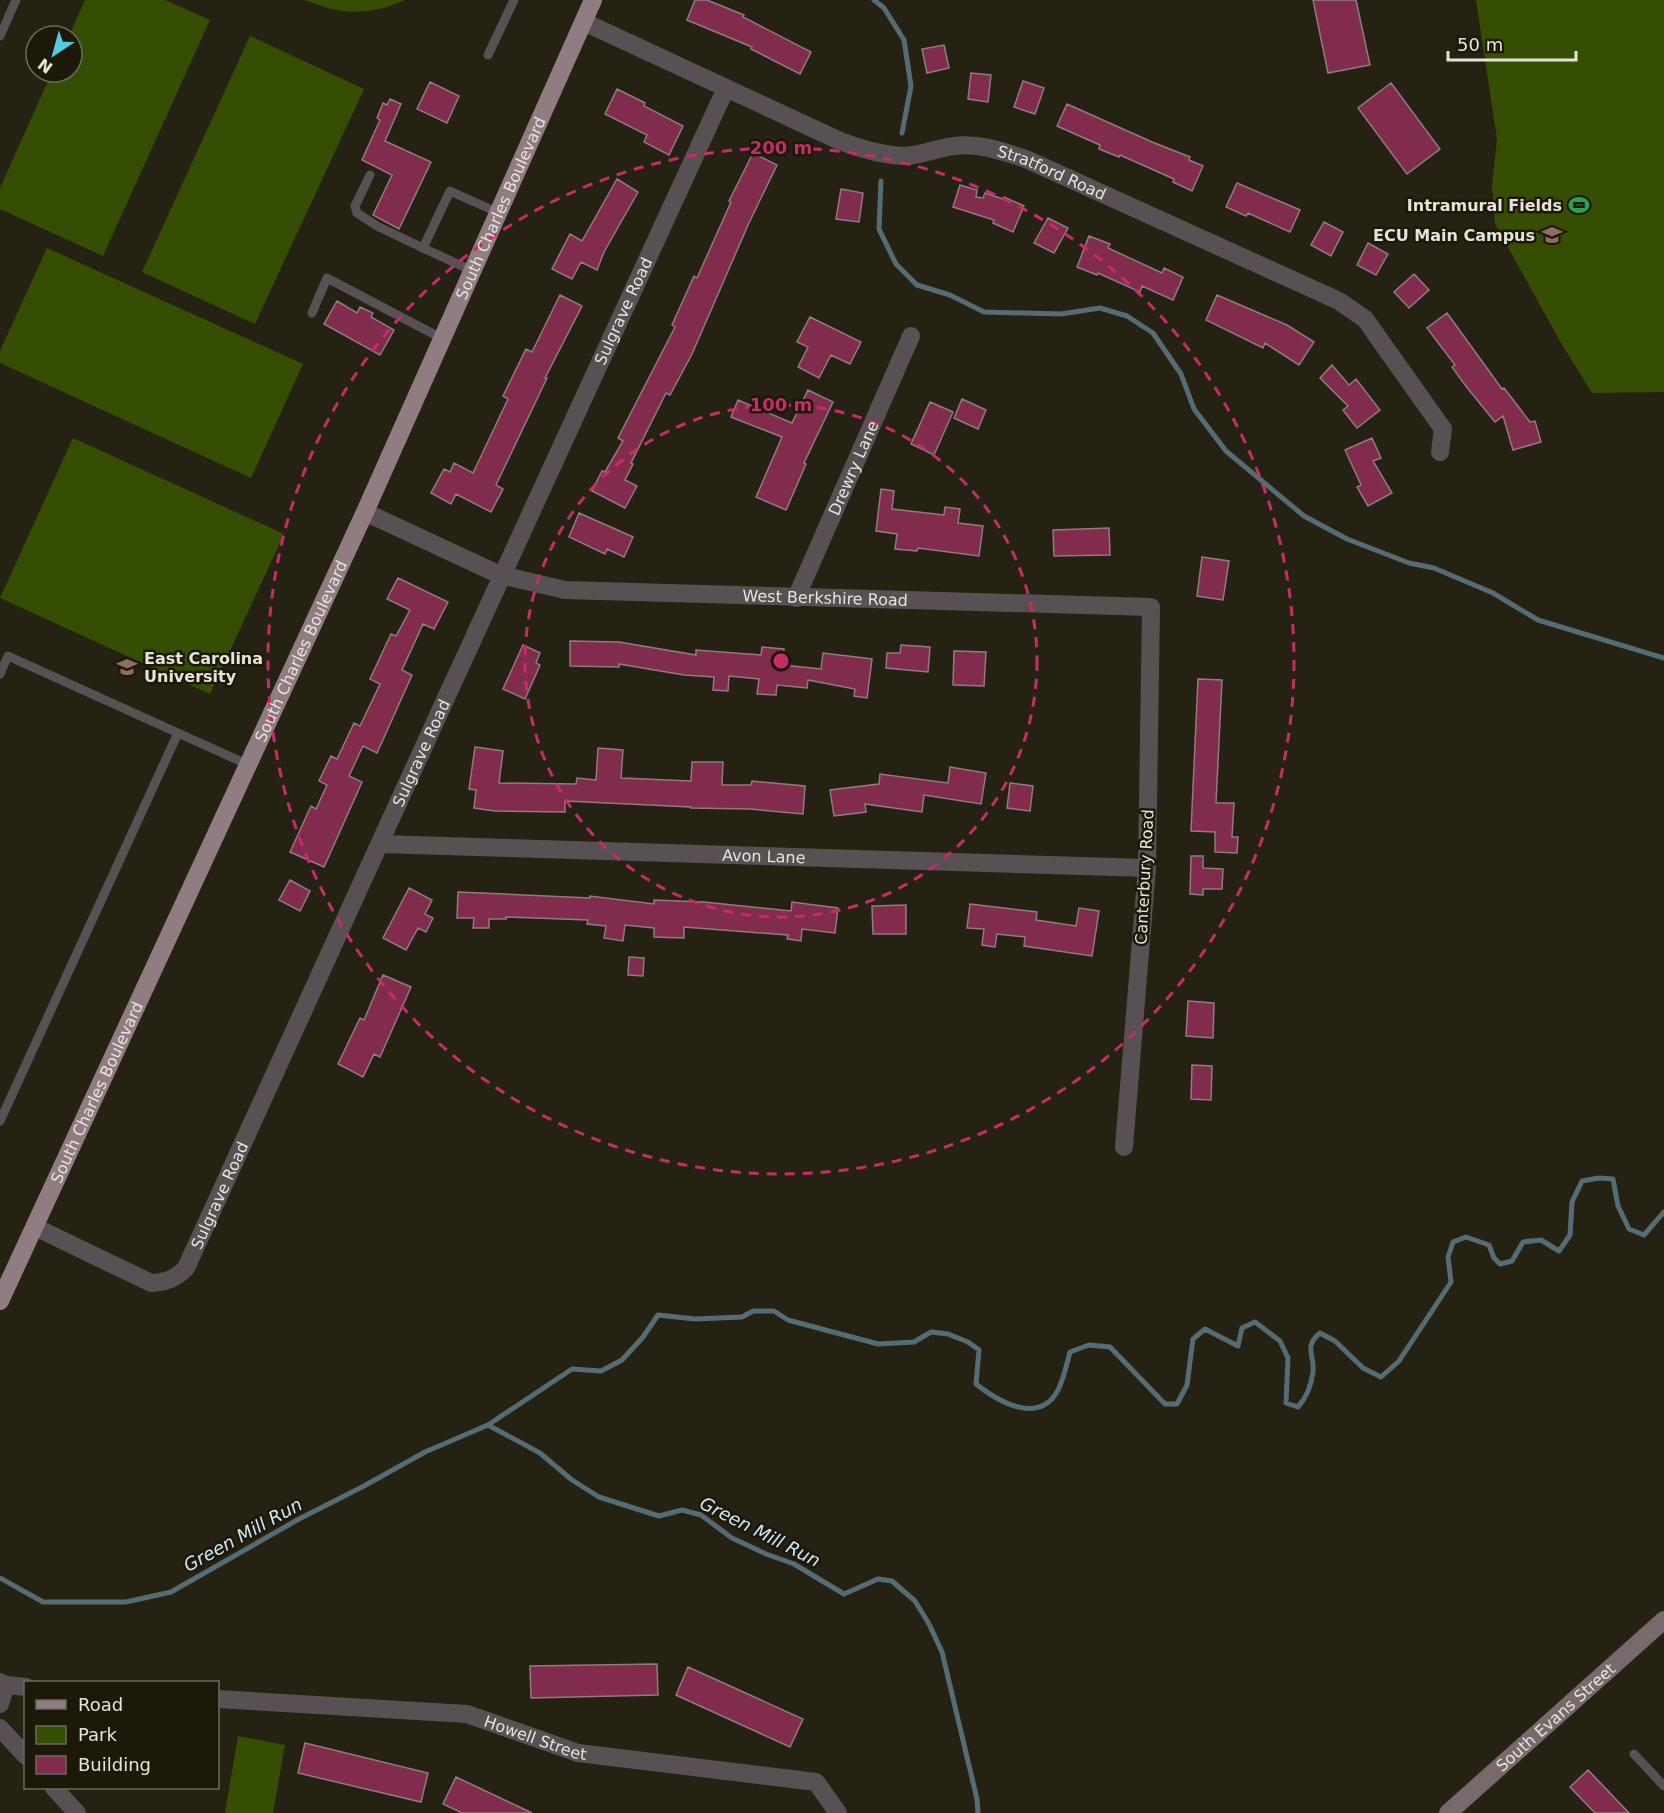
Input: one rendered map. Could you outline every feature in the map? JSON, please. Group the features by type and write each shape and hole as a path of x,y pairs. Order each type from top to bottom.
{"main road":[{"name":"South Charles Boulevard","path":"0,1301 365,512 593,0"},
{"name":"South Evans Street","path":"1448,1813 1664,1620"}],"street":[{"name":"Stratford Road","path":"584,22 840,141 873,152 906,156 954,146 975,145 999,149 1026,159 1339,301 1365,319 1443,429 1440,452"},
{"name":"Sulgrave Road","path":"35,1227 151,1283 166,1282 178,1276 186,1268 500,575 726,87"},
{"name":"Drewry Lane","path":"796,598 911,336"},
{"name":"West Berkshire Road","path":"365,512 500,575 564,590 1151,607"},
{"name":"Canterbury Road","path":"1124,1147 1147,868 1151,607"},
{"name":"Avon Lane","path":"380,844 1147,868"},
{"path":"0,1704 3,1683 24,1687"},
{"name":"Howell Street","path":"219,1699 467,1714 578,1754 816,1782 838,1813"},
{"path":"0,1728 24,1754"},
{"path":"55,1789 77,1813"}],"lane":[{"path":"0,36 16,0"},
{"path":"488,55 514,0"},
{"path":"370,175 355,206 357,213 377,226 472,271"},
{"path":"423,248 450,191 499,213"},
{"path":"312,313 327,278 442,339"},
{"path":"0,674 8,656 249,765"},
{"path":"0,1121 178,733"},
{"path":"1634,1754 1664,1786"}],"green space":[{"path":"85,0 165,0 210,20 103,256 0,209 0,188 47,84 84,84 84,24 74,24"},
{"path":"305,0 405,0 380,9 355,12 330,9"},
{"name":"Intramural Fields","path":"1476,0 1664,0 1664,392 1592,393 1561,343 1495,224 1492,186 1497,139"},
{"path":"250,36 364,89 255,324 142,272"},
{"path":"47,248 303,364 251,478 0,363 0,351"},
{"path":"73,438 284,534 210,694 0,598"},
{"path":"238,1736 285,1745 273,1813 225,1813"}],"building":[{"path":"695,0 707,0 744,15 743,17 811,52 800,74 751,49 752,47 687,20"},
{"path":"1313,0 1356,0 1370,65 1328,73"},
{"path":"944,45 949,68 927,73 922,49"},
{"path":"971,73 991,75 988,102 968,99"},
{"path":"1023,81 1044,88 1035,114 1014,107"},
{"path":"430,82 459,96 447,123 417,109"},
{"path":"1391,83 1440,149 1407,174 1358,108"},
{"path":"617,89 683,126 669,155 644,142 647,135 605,114"},
{"path":"390,99 401,104 385,141 431,162 399,229 373,215 392,175 362,160 380,120 377,118 383,103 387,105"},
{"path":"1067,104 1190,157 1189,160 1203,166 1192,191 1173,182 1174,179 1120,155 1119,157 1099,149 1100,145 1057,126"},
{"path":"753,153 777,165 748,225 692,354 670,395 666,393 631,463 633,464 625,480 637,486 625,508 592,491 602,471 605,472 623,441 618,438 675,327 672,325 694,276 697,278 731,202 729,201"},
{"path":"617,179 638,192 604,252 597,270 581,262 572,279 552,269 570,234 582,241"},
{"path":"1237,183 1300,210 1290,232 1248,213 1246,216 1226,207"},
{"path":"960,185 977,190 976,197 983,198 985,193 1003,199 1004,197 1024,206 1013,232 993,223 994,220 953,207"},
{"path":"841,189 863,193 859,222 836,219"},
{"path":"1048,218 1068,228 1054,253 1034,243"},
{"path":"1324,222 1343,232 1331,256 1311,245"},
{"path":"1089,236 1110,244 1108,248 1162,273 1164,268 1183,277 1173,300 1142,286 1140,292 1098,273 1097,275 1077,267"},
{"path":"1368,243 1388,254 1376,275 1357,265"},
{"path":"1414,274 1429,290 1409,308 1394,292"},
{"path":"560,295 582,306 545,378 547,378 496,485 503,489 491,512 456,494 451,504 431,493 444,469 450,472 454,463 473,473 508,399 503,396 526,349 532,352"},
{"path":"1217,295 1287,325 1314,342 1299,365 1265,343 1263,348 1206,320"},
{"path":"337,301 357,313 360,307 373,313 371,317 394,330 380,355 324,324"},
{"path":"1447,313 1502,389 1504,388 1530,422 1535,421 1541,442 1513,450 1503,416 1495,422 1465,385 1452,367 1455,365 1427,328"},
{"path":"810,317 861,342 850,364 831,355 819,378 798,367 808,347 797,342"},
{"path":"1332,365 1349,385 1356,379 1380,410 1357,428 1343,410 1348,406 1320,378"},
{"path":"808,390 833,402 804,463 806,464 786,510 756,497 782,437 731,417 738,400 792,423"},
{"path":"962,399 986,410 978,429 954,418"},
{"path":"930,402 953,412 934,455 911,444"},
{"path":"1372,438 1381,458 1373,461 1392,493 1368,506 1357,487 1361,485 1345,450"},
{"path":"881,489 894,491 892,509 944,515 945,507 960,509 958,523 983,526 979,556 918,548 917,551 895,549 897,534 876,531"},
{"path":"579,513 633,537 624,557 607,549 605,554 569,537"},
{"path":"1109,528 1110,555 1054,556 1053,530"},
{"path":"1202,557 1229,561 1223,600 1197,596"},
{"path":"398,578 448,602 434,629 423,624 402,670 412,675 377,753 363,746 349,776 362,782 324,867 290,852 311,806 316,809 327,785 319,781 331,756 337,759 354,723 360,726 380,684 370,679 391,634 396,636 410,610 387,599"},
{"path":"570,641 619,642 696,655 696,650 761,655 762,647 784,649 783,665 821,669 823,653 872,659 867,698 854,696 855,689 808,680 807,688 777,685 776,695 757,694 759,679 729,676 728,691 713,690 714,677 684,675 619,664 619,667 570,666"},
{"path":"523,645 540,653 536,663 540,665 525,699 503,689"},
{"path":"901,645 930,647 928,672 886,668 887,653 900,653"},
{"path":"954,651 986,652 984,686 953,685"},
{"path":"1198,679 1222,680 1216,803 1234,803 1232,837 1238,837 1237,853 1215,852 1215,832 1191,831"},
{"path":"475,747 503,751 499,783 576,784 577,778 596,780 598,748 623,750 621,778 691,781 692,762 723,762 722,785 751,785 752,781 805,786 803,814 750,809 565,801 565,812 495,811 474,808 476,790 469,789"},
{"path":"950,767 986,773 981,804 924,795 922,812 865,804 866,812 834,816 830,790 879,784 880,774 948,783"},
{"path":"1010,783 1033,786 1030,811 1007,808"},
{"path":"1191,856 1203,856 1203,868 1223,869 1222,889 1203,889 1203,895 1190,894"},
{"path":"290,880 310,891 300,911 279,900"},
{"path":"409,888 432,900 425,914 433,918 426,932 418,928 406,950 383,938"},
{"path":"458,892 590,898 590,896 654,904 654,900 704,902 791,911 792,902 838,908 835,933 802,929 801,941 787,939 788,935 684,927 684,938 654,937 654,928 625,925 623,941 604,938 606,926 587,924 588,920 506,917 506,919 489,919 489,928 473,928 474,918 457,918"},
{"path":"970,904 1037,912 1036,920 1076,926 1079,908 1099,911 1092,956 1024,946 1025,937 997,934 995,947 982,945 984,929 967,928"},
{"path":"906,905 906,934 873,934 872,906"},
{"path":"629,957 644,958 643,976 628,975"},
{"path":"383,975 411,987 380,1057 374,1054 363,1077 338,1064 360,1018 364,1020"},
{"path":"1188,1001 1214,1003 1213,1038 1186,1036"},
{"path":"1192,1065 1212,1066 1211,1100 1191,1099"},
{"path":"657,1664 658,1695 531,1698 530,1666"},
{"path":"688,1667 803,1719 790,1747 676,1695"},
{"path":"305,1743 428,1773 421,1802 298,1773"},
{"path":"1588,1770 1629,1813 1595,1813 1570,1787"},
{"path":"456,1777 532,1813 462,1813 443,1804"}],"waterway":[{"path":"874,0 884,8 904,40 911,86 902,133"},
{"path":"881,181 879,229 896,264 917,285 950,295 984,312 1061,314 1100,308 1127,316 1153,333 1181,374 1194,409 1226,451 1304,516 1347,539 1409,563 1434,568 1493,593 1538,620 1664,658"},
{"name":"Green Mill Run","path":"0,1578 43,1602 126,1602 171,1592 299,1519 425,1452 488,1425 572,1369 601,1371 622,1360 643,1337 658,1315 695,1319 742,1317 753,1311 774,1311 788,1320 878,1344 914,1342 931,1332 948,1334 968,1342 979,1350 976,1384 1008,1404 1031,1408 1042,1406 1051,1400 1061,1384 1070,1352 1089,1345 1110,1347 1165,1404 1177,1404 1187,1385 1193,1339 1205,1329 1238,1346 1242,1328 1255,1322 1280,1341 1288,1358 1286,1403 1298,1407 1310,1387 1313,1366 1311,1347 1320,1333 1335,1341 1363,1368 1381,1377 1399,1361 1451,1282 1448,1257 1453,1242 1466,1237 1489,1245 1494,1258 1500,1264 1512,1261 1523,1242 1541,1240 1559,1251 1570,1235 1572,1202 1582,1181 1599,1178 1613,1179 1618,1206 1629,1229 1644,1235 1664,1212"},
{"name":"Green Mill Run","path":"488,1425 540,1453 572,1480 599,1497 659,1516 682,1510 701,1515 732,1538 794,1564 844,1594 878,1579 892,1581 915,1601 942,1652 977,1799 978,1813"}],"place":[{"name":"Intramural Fields","path":"1579,205"},
{"name":"ECU Main Campus","path":"1552,235"},
{"name":"East Carolina University","path":"127,667"}]}
